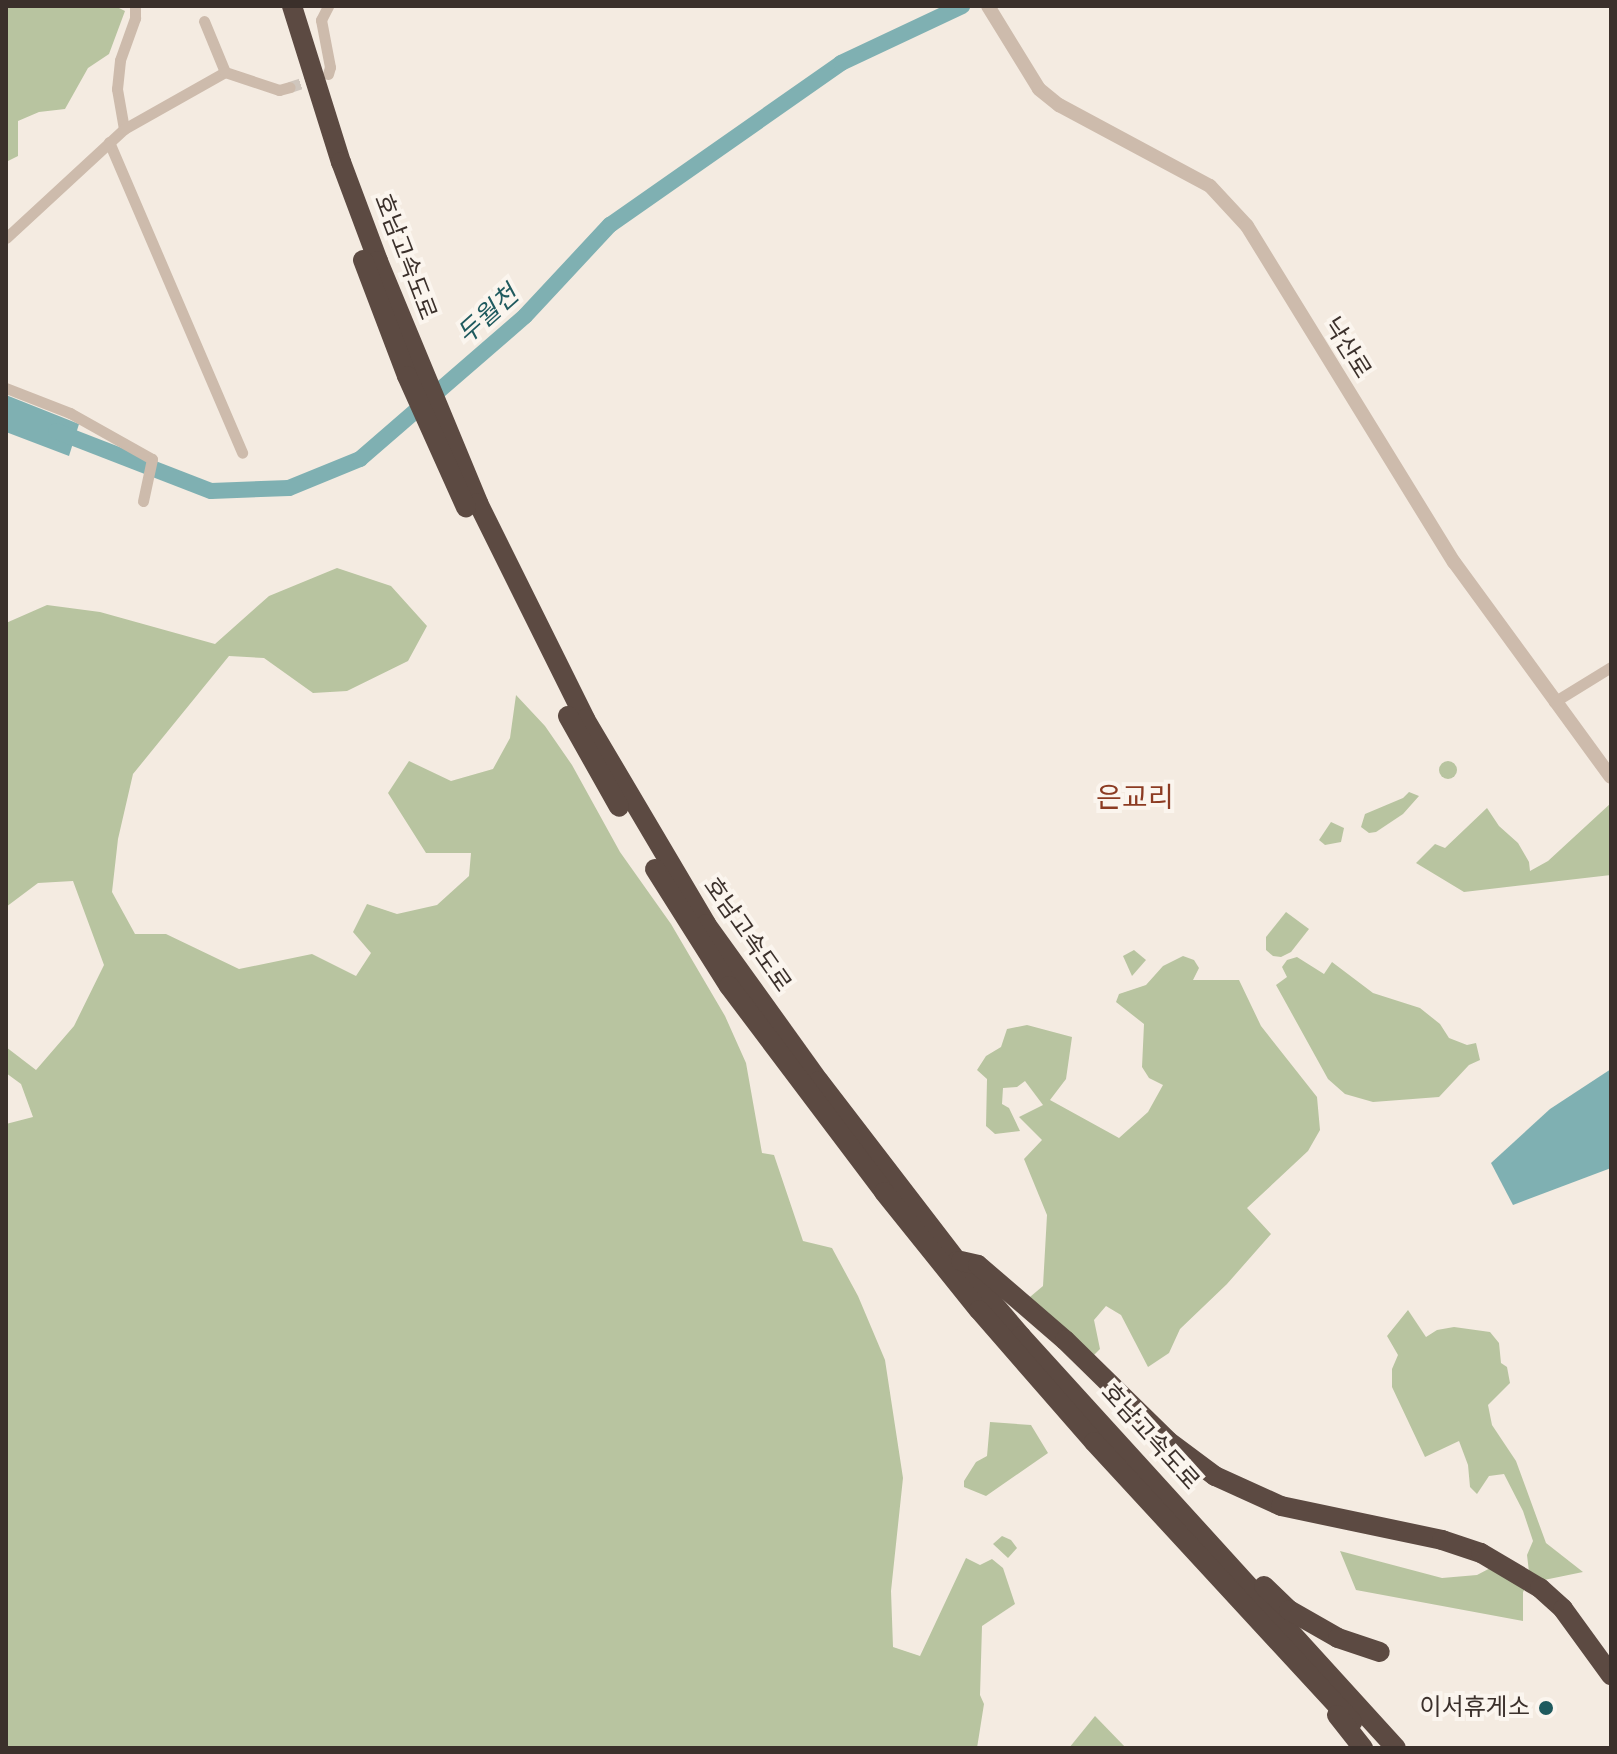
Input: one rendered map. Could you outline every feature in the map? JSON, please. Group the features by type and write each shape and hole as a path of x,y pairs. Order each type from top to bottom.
{"highway":[{"name":"호남고속도로","path":"279,6 356,241 543,668 590,758 729,986 884,1192 979,1310 1298,1665 1377,1748"},
{"name":"호남고속도로","path":"292,6 341,162 412,367"},
{"name":"호남고속도로","path":"444,443 553,658 658,847 706,924 819,1081 957,1261 1021,1336 1396,1748"},
{"path":"957,1261 978,1265 1065,1340 1168,1441 1215,1476 1281,1506 1442,1540 1481,1553 1540,1588 1563,1609 1611,1675"},
{"path":"1187,1517 1222,1542 1289,1610 1338,1638 1380,1652"},
{"path":"1298,1665 1363,1748"}],"street":[{"path":"124,129 117,89 120,60 135,18 135,6"},
{"path":"328,6 321,20 330,67 328,74"},
{"name":"낙산로","path":"988,6 1039,89 1059,105 1210,186 1247,226 1454,562 1611,777"},
{"path":"204,21 225,72"},
{"path":"6,238 124,129 225,72 279,90 290,87"},
{"path":"109,142 242,453"},
{"path":"6,388 70,413 152,459 143,501"},
{"path":"1554,702 1611,667"}],"green space":[{"path":"6,6 115,6 125,11 109,54 88,68 65,109 39,112 18,121 18,156 6,162"},
{"path":"337,568 391,586 427,626 408,661 347,691 313,693 264,658 229,656 133,774 118,839 112,892 135,934 166,934 239,969 312,954 356,976 371,953 353,932 367,904 397,914 437,905 469,876 471,853 426,853 388,793 409,761 451,781 493,769 510,738 516,695 545,726 572,765 620,852 671,924 725,1016 746,1063 762,1153 774,1155 803,1241 832,1248 858,1296 885,1360 903,1478 891,1591 893,1647 920,1656 966,1558 980,1565 992,1559 1003,1568 1015,1604 982,1626 980,1695 984,1704 977,1748 6,1748 6,1124 33,1117 21,1084 6,1073 6,1047 36,1070 74,1026 104,965 73,881 38,883 6,907 6,623 47,605 100,612 215,644 269,596"},
{"path":"1444,761 1452,761 1457,770 1455,777 1444,779 1439,774 1439,766"},
{"path":"1409,792 1419,796 1403,814 1376,832 1369,833 1361,827 1365,814 1403,798"},
{"path":"1611,803 1611,875 1464,892 1416,863 1435,844 1445,848 1487,808 1499,826 1518,843 1529,862 1530,871 1548,861"},
{"path":"1331,822 1344,828 1341,842 1325,845 1319,840"},
{"path":"1286,912 1309,929 1291,952 1281,957 1273,956 1266,950 1266,937"},
{"path":"1134,950 1146,960 1132,976 1123,956"},
{"path":"1183,956 1194,960 1199,968 1193,980 1239,980 1261,1026 1317,1097 1320,1130 1308,1151 1247,1208 1271,1234 1227,1284 1180,1329 1169,1353 1148,1367 1121,1315 1106,1306 1094,1320 1100,1349 1084,1365 1024,1302 1043,1286 1047,1215 1024,1159 1042,1140 1019,1117 1043,1105 1025,1081 1017,1087 1003,1088 1002,1104 1009,1108 1020,1131 995,1134 986,1126 987,1079 977,1070 986,1056 1001,1047 1007,1029 1027,1025 1072,1037 1066,1079 1050,1100 1119,1138 1148,1112 1163,1085 1149,1078 1142,1067 1144,1024 1116,1002 1119,994 1146,985 1163,966"},
{"path":"1297,957 1324,974 1332,962 1373,993 1420,1008 1440,1024 1449,1038 1467,1045 1476,1043 1480,1060 1469,1065 1439,1097 1373,1102 1345,1094 1328,1079 1276,985 1287,977 1282,967 1287,960"},
{"path":"1408,1310 1426,1337 1437,1330 1454,1327 1490,1332 1499,1343 1501,1363 1507,1367 1510,1383 1488,1405 1492,1425 1516,1461 1546,1543 1583,1572 1544,1580 1529,1572 1527,1555 1533,1541 1523,1511 1504,1474 1489,1476 1477,1494 1470,1487 1468,1465 1459,1441 1425,1457 1392,1387 1392,1369 1398,1355 1387,1336"},
{"path":"990,1422 1031,1425 1048,1453 986,1496 964,1487 964,1481 976,1462 987,1456"},
{"path":"1002,1536 1011,1540 1017,1548 1008,1558 993,1544"},
{"path":"1340,1551 1442,1578 1477,1575 1498,1564 1528,1584 1523,1592 1523,1621 1356,1590"},
{"path":"1095,1716 1126,1748 1069,1748"}],"water":[{"path":"6,395 79,424 69,456 6,432"},
{"path":"1611,1069 1611,1168 1513,1205 1491,1163 1550,1109"}],"waterway":[{"name":"두월천","path":"56,431 211,491 289,488 360,459 525,316 610,225 841,63 962,6"}],"tunnel":[{"path":"290,87 320,77"}],"place":[{"name":"이서휴게소","path":"1546,1708"}],"district":[{"name":"은교리","path":"1135,798"}]}
